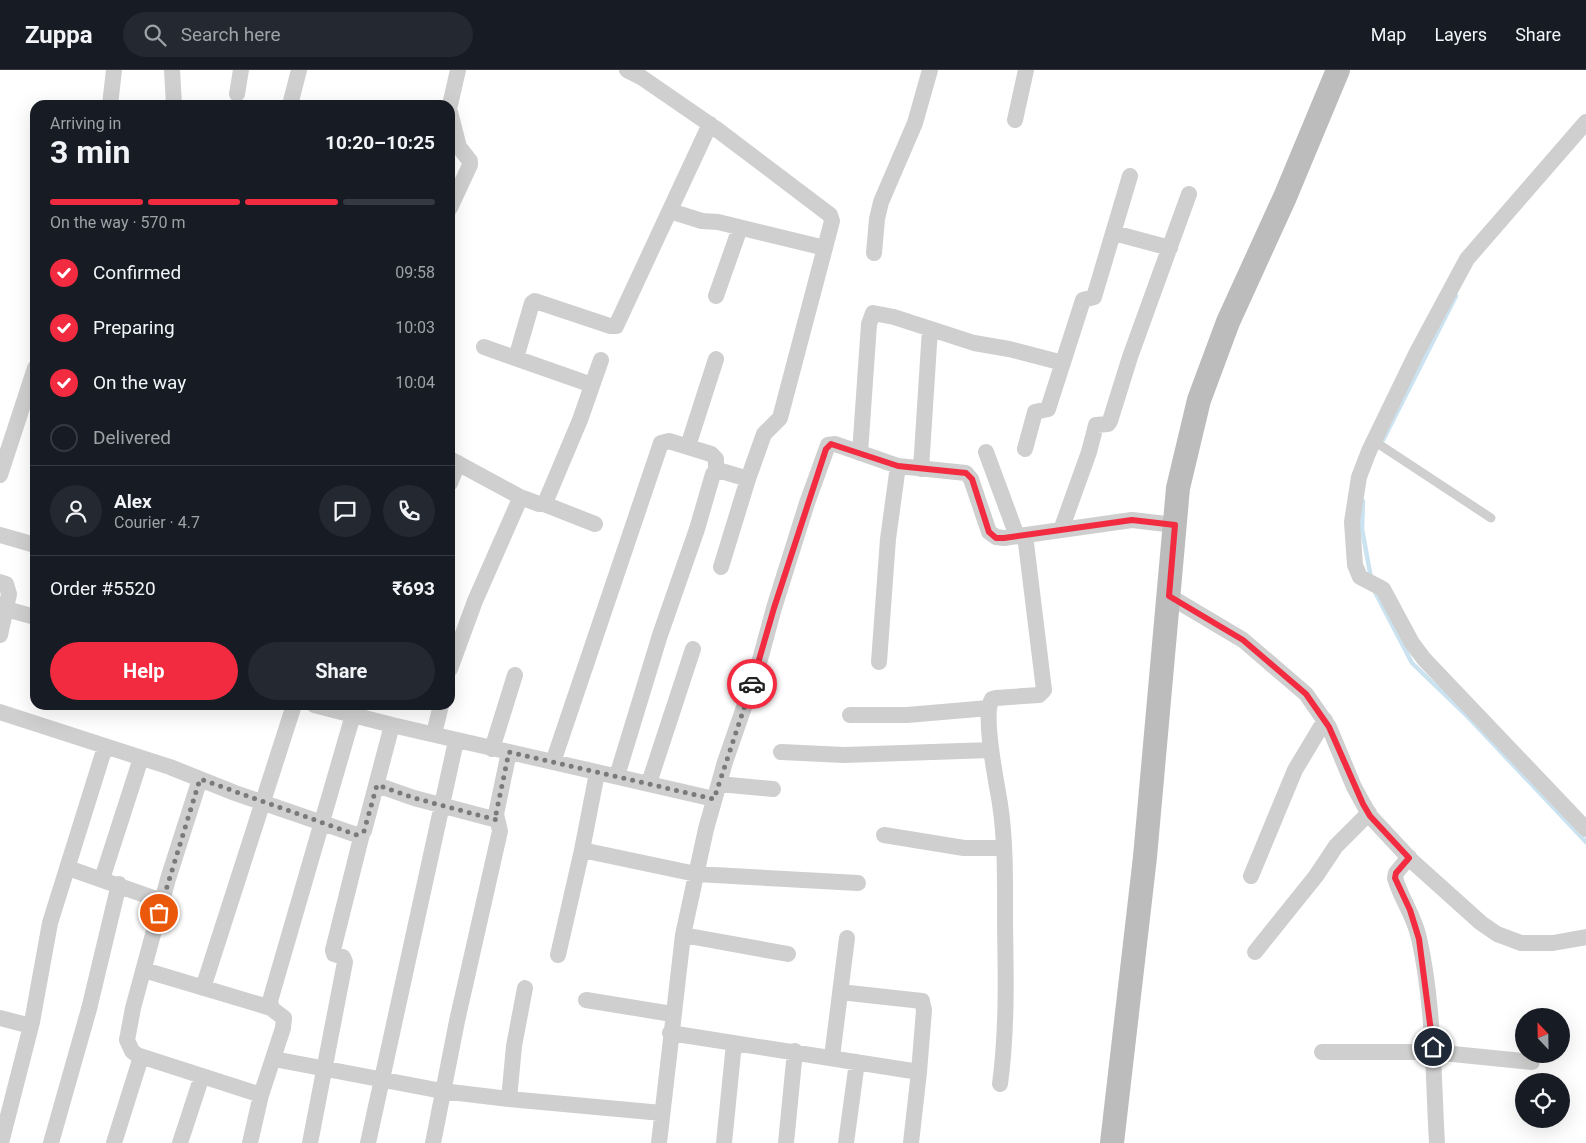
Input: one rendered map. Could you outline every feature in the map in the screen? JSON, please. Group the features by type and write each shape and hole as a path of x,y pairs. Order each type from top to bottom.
{"street":[{"path":"111,100 114,70"},
{"path":"172,70 174,100"},
{"path":"237,94 241,70"},
{"path":"291,100 299,70"},
{"path":"451,100 458,70"},
{"path":"627,70 641,77 710,124 830,215 832,221 780,418 764,434 721,568"},
{"path":"874,254 877,219 881,202 915,123 930,70"},
{"path":"1015,120 1026,70"},
{"path":"1112,1143 1145,858 1178,488 1199,400 1228,322 1285,197 1338,70"},
{"path":"1586,122 1467,259 1457,275 1379,444 1359,478 1352,522 1356,570 1362,579 1385,592 1412,642 1424,659 1586,829"},
{"path":"516,358 532,303 535,301 610,326 616,326 710,124"},
{"path":"455,131 459,147 470,161 470,165 455,197"},
{"path":"1025,449 1034,414 1036,411 1048,409 1083,300 1094,297 1130,176"},
{"path":"1061,530 1089,452 1096,425 1108,424 1110,421 1130,357 1189,194"},
{"path":"670,211 702,221 825,248"},
{"path":"716,296 730,263 740,228"},
{"path":"1114,233 1170,248"},
{"path":"860,453 871,315 876,313 894,317 974,343 1009,349 1063,363"},
{"path":"921,469 930,329"},
{"path":"484,346 592,385"},
{"path":"688,446 716,359"},
{"path":"544,504 601,360"},
{"path":"0,475 30,383"},
{"path":"553,762 658,448 665,440 714,456 716,471 713,474 697,529 660,635 617,776"},
{"path":"659,1143 672,1014 683,935 696,874 717,792 758,667 806,503 826,449 831,444 834,444 898,466 966,473 972,479 991,535 1004,538 1132,520 1175,525"},
{"path":"986,452 1021,536 1044,690 1039,695 992,699 989,708 991,750 1000,804 1003,848 1006,1022 1000,1084"},
{"path":"455,462 522,498 544,504 594,524"},
{"path":"878,662 888,539 898,466"},
{"path":"716,471 748,479"},
{"path":"455,655 475,601 522,498"},
{"path":"0,535 30,544"},
{"path":"0,582 6,584 9,589 0,636"},
{"path":"1169,596 1243,640 1306,694 1325,720 1369,813 1409,858 1481,923 1511,940 1536,944 1586,937"},
{"path":"6,609 30,616"},
{"path":"649,783 693,649"},
{"path":"492,749 515,674"},
{"path":"850,715 907,715 989,708"},
{"path":"203,988 292,710"},
{"path":"434,734 440,710"},
{"path":"0,712 141,758 357,835 362,834"},
{"path":"271,1008 270,1001 323,823 359,712 392,725 456,741 649,783 717,792 773,790"},
{"path":"1250,876 1295,770 1325,720"},
{"path":"310,1143 344,962 343,957 334,954 333,950 392,725"},
{"path":"368,1143 456,741"},
{"path":"1,1143 3,1125 31,1026 50,923 105,746"},
{"path":"781,752 844,755 991,750"},
{"path":"433,1143 442,1091 500,831 496,814 509,752"},
{"path":"102,879 141,758"},
{"path":"558,955 582,850 597,772"},
{"path":"200,779 162,901 127,1040 132,1051 141,1056 261,1095"},
{"path":"377,785 442,806 497,820"},
{"path":"1255,952 1316,876 1336,846 1369,813"},
{"path":"884,835 964,848 1003,848"},
{"path":"582,850 696,874 858,884"},
{"path":"1409,858 1396,873 1395,878 1410,910 1419,939 1426,980 1433,1052 1437,1143"},
{"path":"68,868 119,884 162,901"},
{"path":"51,1143 89,1009 119,884"},
{"path":"683,935 788,954"},
{"path":"832,1058 847,938"},
{"path":"144,970 271,1008 282,1015 284,1019 274,1059 261,1095 250,1143"},
{"path":"509,1099 514,1046 525,988"},
{"path":"840,992 922,1001 924,1010 911,1143"},
{"path":"586,1000 672,1014"},
{"path":"0,1018 31,1026"},
{"path":"670,1033 918,1072"},
{"path":"724,1143 734,1042"},
{"path":"786,1143 795,1052"},
{"path":"1322,1052 1433,1052 1515,1060"},
{"path":"114,1143 141,1056"},
{"path":"274,1059 381,1081 442,1091 662,1113"},
{"path":"846,1143 857,1062"},
{"path":"180,1143 202,1076"}],"lane":[{"path":"1379,444 1491,518"}],"waterway":[{"path":"1383,440 1456,296"},
{"path":"1363,501 1362,529 1371,578"},
{"path":"1374,590 1412,663 1468,717 1586,842"}],"way so far":[{"path":"159,913 200,779 357,835 362,834 364,831 377,785 414,798 497,820 496,814 509,752 714,799 752,684"}],"route":[{"path":"752,684 806,503 828,445 834,444 898,466 966,473 972,479 989,532 996,538 1118,521 1152,520 1175,525 1169,596 1243,640 1306,694 1315,704 1329,727 1354,787 1370,816 1409,858 1396,873 1395,878 1410,910 1419,939 1426,980 1433,1047"}]}
